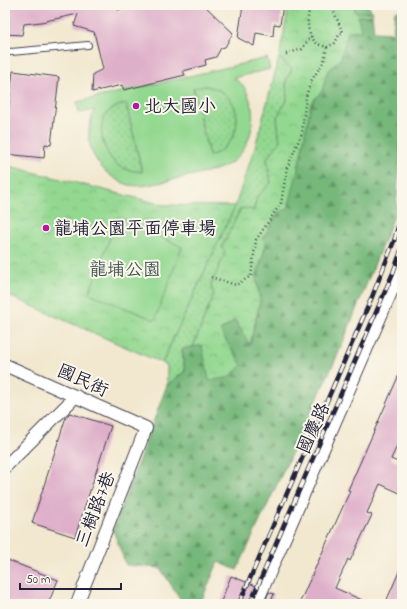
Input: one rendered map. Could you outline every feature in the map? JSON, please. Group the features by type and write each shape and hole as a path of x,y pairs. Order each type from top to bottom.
{"street":[{"name":"國慶路","path":"256,604 402,266"},
{"name":"國民街","path":"5,365 146,428"},
{"path":"5,467 76,396"},
{"name":"三樹路7巷","path":"77,604 146,428"}],"lane":[{"path":"5,51 11,52 88,44"}],"path":[{"path":"311,5 307,21 311,36 318,44 327,47 335,43 338,35 343,33 331,5"},
{"path":"286,54 302,49 311,36"},
{"path":"211,277 236,285 251,276 256,240 281,203 287,168 302,133 306,96 311,81 324,61 327,47"}],"green space":[{"path":"289,5 353,5 356,13 373,12 372,15 358,16 361,31 348,31 341,58 327,72 322,91 311,103 298,169 288,209 279,212 263,238 266,244 256,278 260,301 250,345 235,320 220,331 242,365 228,378 209,380 202,345 193,347 214,294 211,286 225,253 222,247 241,208 254,210 257,197 271,183 267,158 280,142 277,117 287,101 286,81 292,69 279,58"},
{"path":"353,5 367,5 373,12 356,13"},
{"path":"395,11 402,11 402,121 396,211 339,352 237,570 218,562 200,604 179,604 181,600 160,568 126,565 113,530 167,385 185,371 182,349 202,345 235,320 250,344 260,301 256,278 266,245 263,238 279,212 298,169 311,103 322,91 327,72 341,58 348,30 358,16 372,15 374,32 393,33"},
{"path":"267,58 270,69 233,78 243,86 249,96 253,116 252,127 245,146 232,162 221,168 207,172 140,186 129,185 118,180 101,166 91,150 89,139 89,127 95,110 79,113 77,102","holes":["205,86 219,90 229,98 235,107 237,119 236,130 230,141 221,150 209,156 193,88","126,103 142,171 142,172 125,169 116,164 108,153 102,140 101,133 103,119 111,110"]},
{"path":"279,58 292,69 286,81 287,101 277,117 280,142 267,158 271,183 257,197 254,210 241,208 222,247 225,253 211,286 214,294 193,347 182,350 185,371 167,385 167,365 162,363 235,206 255,147"},
{"path":"205,86 219,90 229,97 235,107 237,118 236,130 230,141 221,150 209,156 193,87"},
{"path":"126,103 142,172 125,169 116,164 107,154 102,140 101,133 103,119 111,110"},
{"name":"龍埔公園","path":"5,165 164,205 235,206 162,363 5,294"},
{"path":"118,217 182,247 155,320 89,293"}],"building":[{"path":"6,5 117,5 118,10 136,5 204,5 233,33 225,47 221,48 216,57 205,60 206,65 183,71 185,75 124,90 122,85 92,92 93,74 103,69 94,32 74,26 78,14 24,24 22,35 5,34"},
{"path":"243,5 283,5 280,25 274,24 273,36 256,33 254,46 238,38"},
{"path":"13,71 59,77 51,145 45,144 44,158 5,154 5,137"},
{"path":"402,368 402,435 391,459 402,464 402,494 380,484 367,513 372,515 350,561 348,559 335,588 371,604 299,604 350,491 348,490"},
{"path":"70,413 111,426 75,537 32,523 66,417"},
{"path":"5,559 58,580 48,604 5,604"},
{"path":"402,565 402,604 385,604"},
{"path":"231,576 256,586 249,604 220,604"},
{"path":"269,592 274,594 270,604 264,604"}],"railway":[{"path":"239,604 372,297 394,241 402,214"},
{"path":"250,604 393,273 402,248"}],"place":[{"name":"北大國小","path":"136,106"},
{"name":"龍埔公園平面停車場","path":"46,228"}]}
